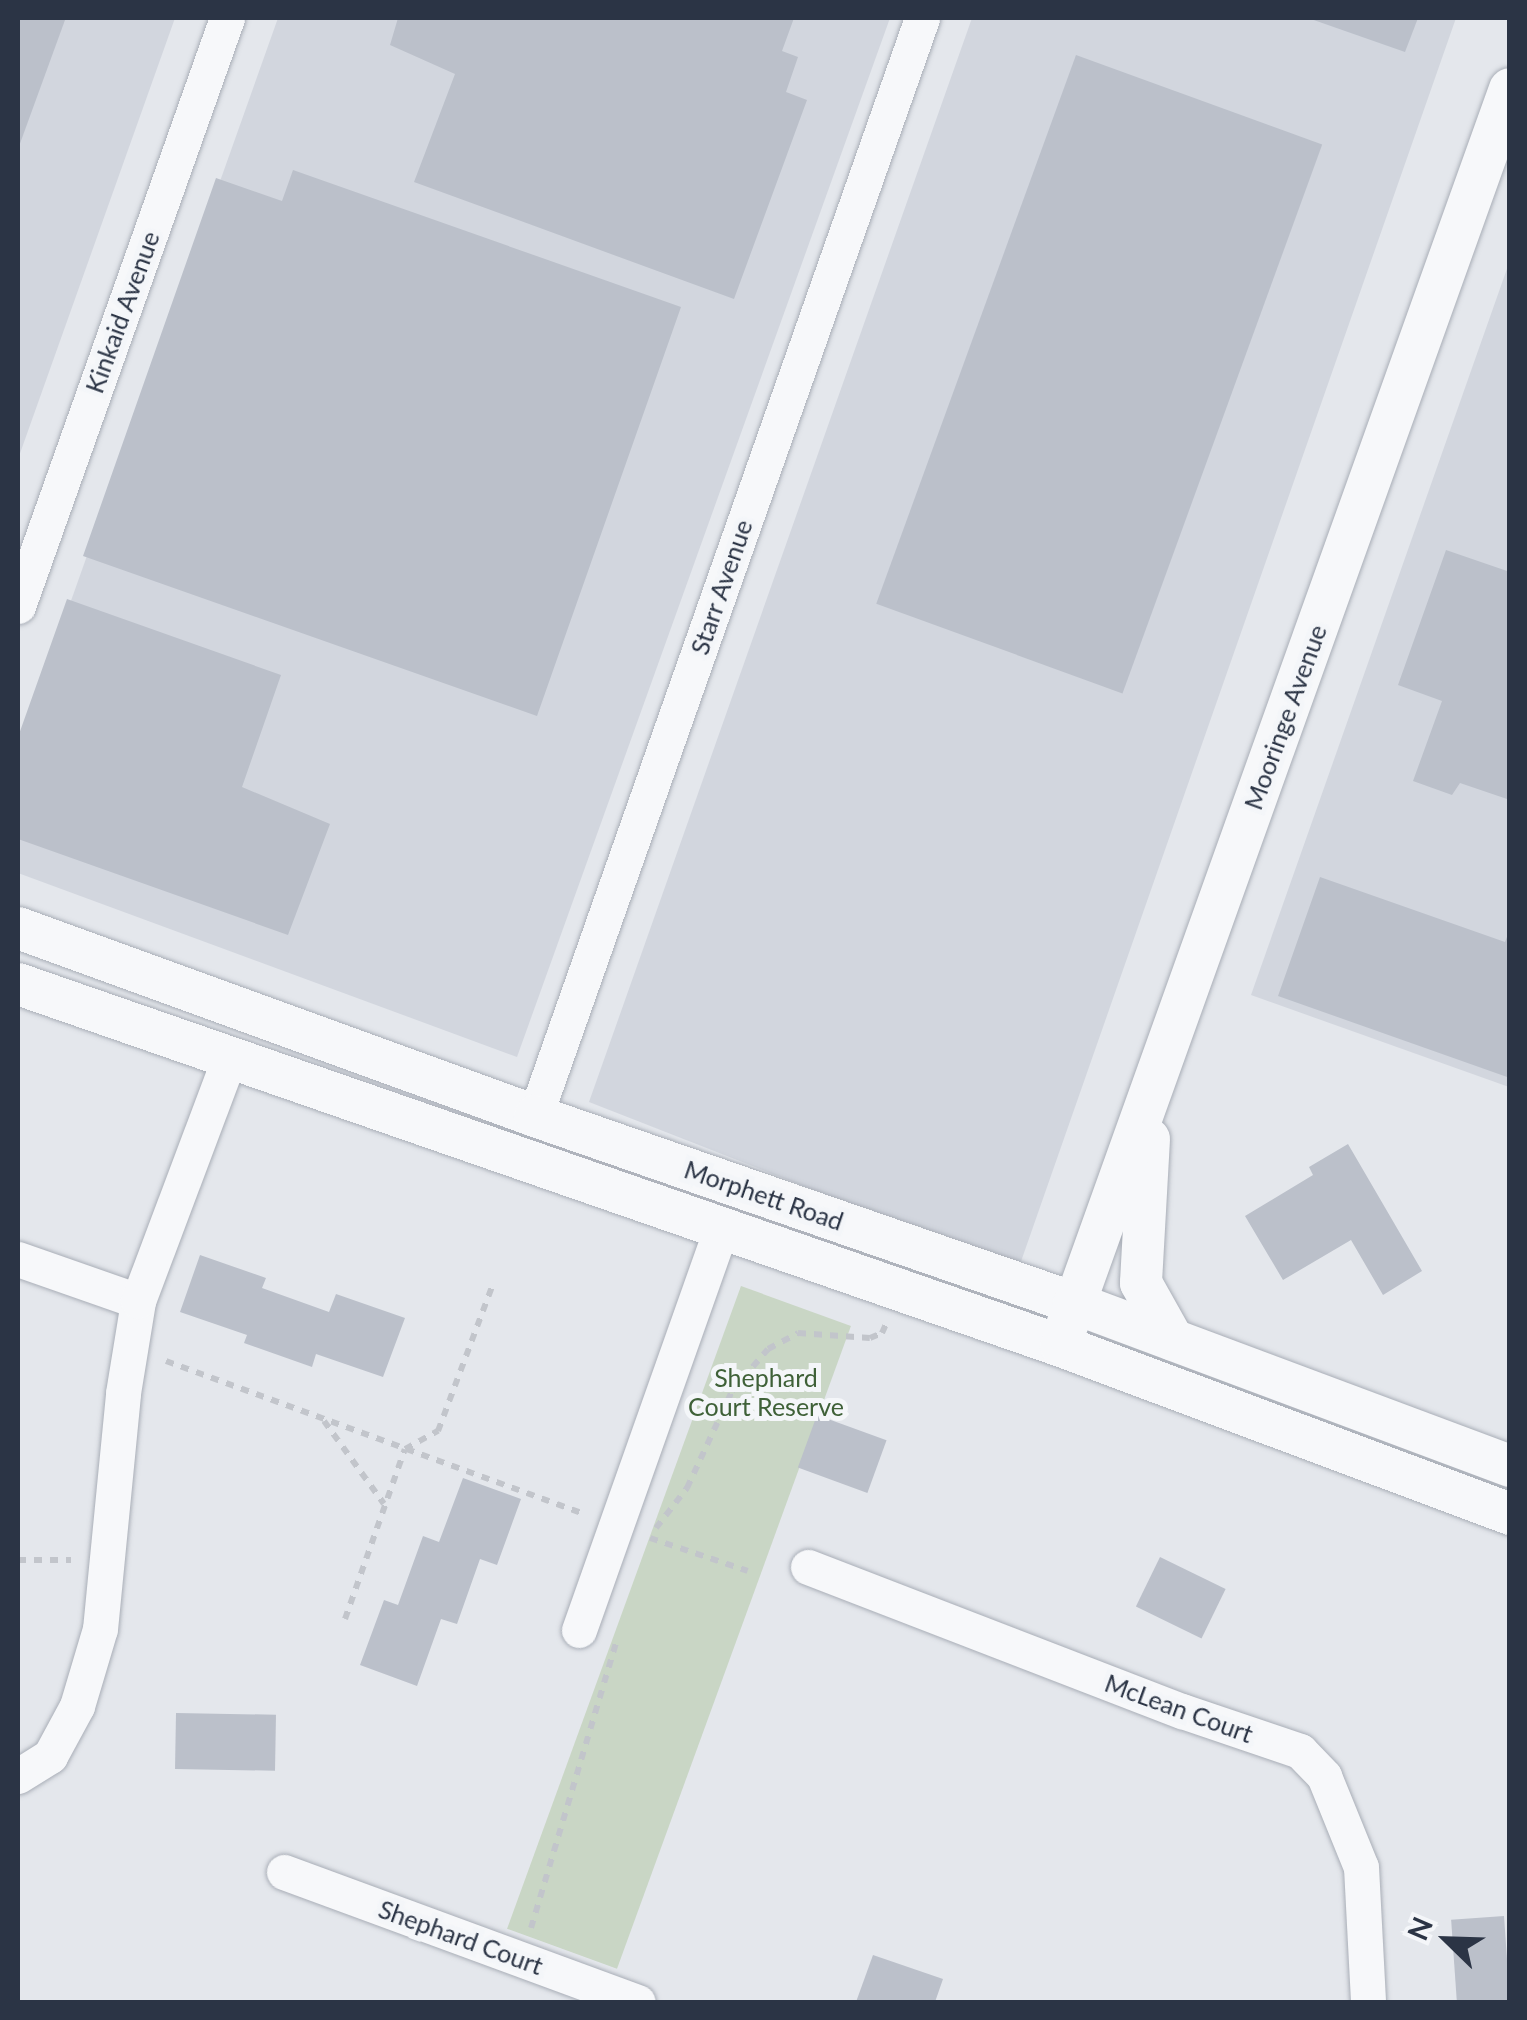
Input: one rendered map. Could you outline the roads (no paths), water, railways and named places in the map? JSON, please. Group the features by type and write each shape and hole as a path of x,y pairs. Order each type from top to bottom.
{"street":[{"name":"Kinkaid Avenue","path":"18,606 228,18"},
{"name":"Starr Avenue","path":"522,1156 922,18"},
{"name":"Mooringe Avenue","path":"1061,1346 1510,89"},
{"name":"Morphett Road","path":"18,928 536,1116 1074,1303 1510,1466"},
{"name":"Morphett Road","path":"18,984 1061,1346 1510,1514"},
{"path":"1173,1340 1141,1283 1146,1153 1180,1012"},
{"path":"18,1776 50,1756 78,1706 100,1628 138,1301 230,1056"},
{"path":"579,1630 632,1532 722,1226"},
{"path":"18,1259 138,1301"},
{"name":"McLean Court","path":"808,1567 1182,1711 1300,1751 1324,1776 1361,1868 1368,2002"},
{"name":"Shephard Court","path":"284,1872 638,2002"}],"park label":[{"name":"Shephard Court Reserve","path":"766,1392"}]}
